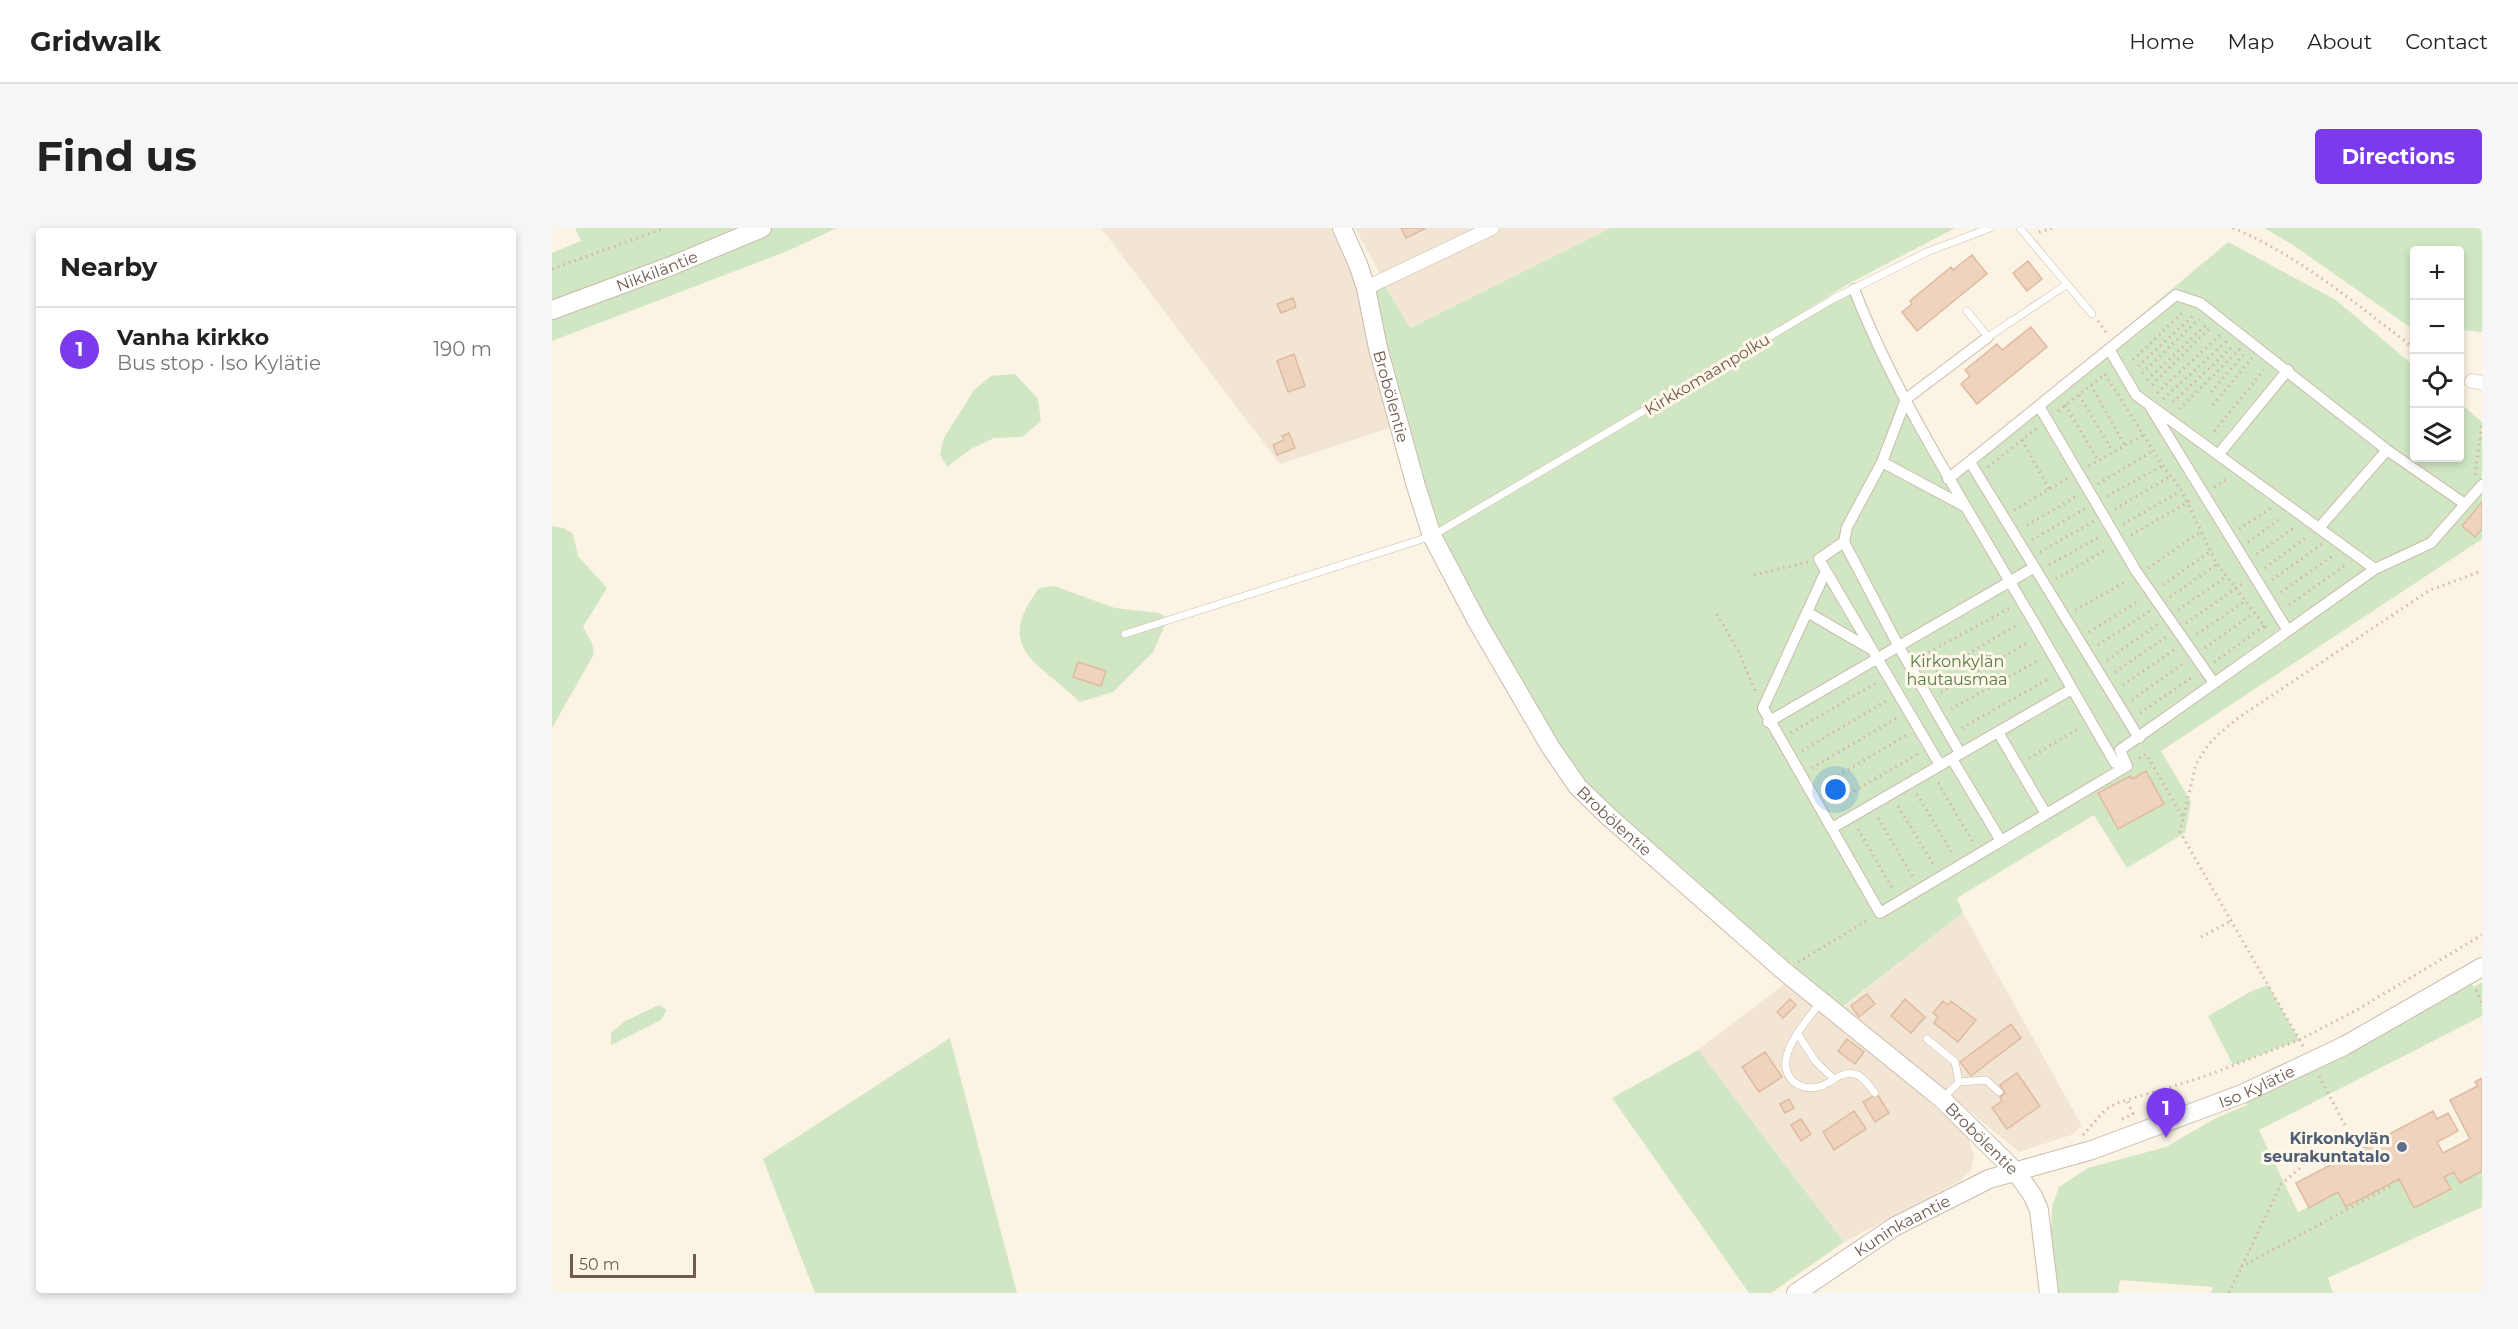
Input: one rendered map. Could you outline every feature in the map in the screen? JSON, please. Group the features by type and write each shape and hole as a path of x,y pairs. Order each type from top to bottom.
{"street":[{"name":"Nikkiläntie","path":"552,310 671,266 762,228"},
{"name":"Brobölentie","path":"1342,228 1358,264 1384,371 1432,536 1478,623 1551,748 1578,787 1608,817 1784,970 1942,1099 2016,1172 2033,1196 2039,1210 2049,1293"},
{"path":"1365,288 1492,228"},
{"path":"1854,289 1865,319 1948,479 2115,763 2127,766"},
{"path":"1948,479 2176,295 2208,310 2288,370 2387,450 2465,504"},
{"path":"1988,337 1906,399 1882,462 1847,527 1844,542 1908,663 1950,735 1956,756 2001,842"},
{"path":"2112,346 2136,395 2375,568"},
{"path":"2218,454 2288,370"},
{"path":"2149,404 2288,631"},
{"path":"2039,406 2138,574 2214,683"},
{"path":"2319,528 2387,450"},
{"path":"1882,462 1965,507"},
{"path":"1970,462 2139,738"},
{"path":"2127,766 2120,750 2375,568 2431,543 2482,483"},
{"path":"1844,542 1819,559 1825,573 1930,747 1935,768"},
{"path":"1768,722 2011,583 2033,568"},
{"path":"1825,573 1763,708 1768,722 1880,913 2127,766"},
{"path":"1807,612 1871,649"},
{"path":"1832,828 2072,688"},
{"path":"1998,732 2046,814"},
{"name":"Iso Kylätie","path":"2016,1172 2092,1150 2205,1109 2311,1062 2447,989 2482,967"},
{"name":"Kuninkaantie","path":"1796,1293 1894,1227 1989,1179 2016,1172"}],"lane":[{"name":"Kirkkomaanpolku","path":"1125,634 1432,536 1833,299 1927,252 1990,228"},
{"path":"2020,228 2092,314"},
{"path":"1967,311 1988,337 2066,285"},
{"path":"1822,1000 1791,1043 1785,1064 1787,1073 1793,1081 1808,1088 1821,1086 1844,1074 1856,1074 1875,1093"},
{"path":"1797,1033 1816,1062 1834,1079"},
{"path":"1927,1039 1955,1062 1959,1082"},
{"path":"1942,1099 1959,1082 1986,1080 1999,1092"}],"path":[{"path":"552,270 665,228"},
{"path":"2036,232 2054,228"},
{"path":"2233,228 2249,235 2328,283 2410,344"},
{"path":"2133,360 2208,310"},
{"path":"2138,366 2208,310"},
{"path":"2142,373 2208,310"},
{"path":"2147,380 2208,310"},
{"path":"2152,385 2208,310"},
{"path":"2092,314 2112,346"},
{"path":"2211,392 2245,338"},
{"path":"2157,393 2245,338"},
{"path":"2163,399 2245,338"},
{"path":"2173,402 2245,338"},
{"path":"2213,405 2245,338"},
{"path":"2179,409 2245,338"},
{"path":"2214,431 2273,359"},
{"path":"2105,375 2184,495 2217,564 2275,640"},
{"path":"2091,385 2125,446"},
{"path":"2079,395 2113,453"},
{"path":"2066,405 2099,461"},
{"path":"2482,424 2475,477 2482,483"},
{"path":"2002,517 2143,435"},
{"path":"2022,440 2049,489"},
{"path":"2021,547 2095,502 2163,466"},
{"path":"2204,494 2241,471"},
{"path":"2237,530 2281,500"},
{"path":"2246,543 2294,509"},
{"path":"2255,555 2307,519"},
{"path":"2254,576 2319,528"},
{"path":"2063,616 2138,574 2200,532"},
{"path":"2272,580 2331,537"},
{"path":"2281,592 2345,547"},
{"path":"2078,639 2212,551"},
{"path":"2289,605 2358,556"},
{"path":"1754,575 1819,559"},
{"path":"2086,653 2160,605 2217,564"},
{"path":"2346,1127 2180,832 2196,764 2208,745 2238,718 2430,590 2482,571"},
{"path":"2096,668 2226,577"},
{"path":"2103,680 2235,588"},
{"path":"2112,693 2245,601"},
{"path":"1908,663 2022,602"},
{"path":"2121,708 2254,613"},
{"path":"1717,614 1740,654 1763,708"},
{"path":"1919,682 2031,618"},
{"path":"2129,721 2264,626"},
{"path":"1929,699 2041,635"},
{"path":"1939,716 2051,653"},
{"path":"1950,735 2062,671"},
{"path":"1780,740 1888,676"},
{"path":"1791,758 1898,694"},
{"path":"1800,774 1909,711"},
{"path":"2018,765 2091,722"},
{"path":"1811,792 1919,728"},
{"path":"1821,810 1930,747"},
{"path":"2127,766 2146,754 2183,818"},
{"path":"1935,768 1979,854"},
{"path":"1910,783 1960,866"},
{"path":"1890,794 1941,877"},
{"path":"1871,806 1920,890"},
{"path":"1851,817 1900,901"},
{"path":"1784,970 1880,913"},
{"path":"2202,937 2231,921"},
{"name":"Iso Kylätie","path":"2080,1138 2105,1110 2126,1098 2202,1077 2299,1040 2355,1011 2482,935"},
{"path":"2472,983 2482,1003"},
{"path":"2122,1119 2133,1114 2126,1098"},
{"path":"2229,1293 2281,1184 2300,1168"},
{"path":"2241,1268 2394,1184"}],"shaded area":[{"path":"1101,228 1331,228 1358,288 1395,426 1280,464"},
{"path":"1355,228 1611,228 1409,328"},
{"path":"1963,913 2082,1126 2071,1135 2019,1152 1844,1007"},
{"path":"1788,981 1882,1059 1968,1137 1974,1156 1971,1170 1960,1181 1844,1242 1698,1050"}],"green space":[{"path":"575,228 837,228 790,250 552,341 552,253 581,241"},
{"name":"Kirkonkylän hautausmaa","path":"1611,228 1955,228 1850,283 1544,470 1854,289 1863,313 1952,474 2228,242 2336,300 2410,363 2410,462 2464,462 2464,406 2482,422 2482,539 2161,751 2191,802 2185,833 2127,868 2094,815 1957,898 1963,913 1836,1012 1578,787 1432,536 1366,288 1382,280 1410,328"},
{"path":"2264,228 2482,228 2482,332 2464,330 2464,246 2410,246 2410,327 2293,245"},
{"path":"1015,374 1038,399 1041,421 1022,437 994,438 971,449 947,467 940,454 944,438 974,390 991,376"},
{"path":"552,526 564,528 573,534 578,556 607,588 583,627 592,643 594,654 552,728"},
{"path":"1054,586 1115,608 1159,613 1168,618 1153,652 1113,692 1080,702 1026,653 1021,640 1020,626 1026,609 1039,588"},
{"path":"2467,976 2474,987 2482,982 2482,1016 2259,1130 2298,1212 2338,1192 2346,1207 2399,1179 2450,1188 2444,1177 2454,1172 2460,1183 2482,1171 2482,1207 2328,1278 2333,1293 2211,1293 2213,1287 2120,1280 2118,1293 2058,1293 2051,1238 2052,1206 2059,1187 2088,1168 2166,1147 2216,1118 2247,1105 2242,1094"},
{"path":"2268,985 2299,1040 2233,1065 2208,1016 2250,992"},
{"path":"659,1005 667,1010 661,1020 611,1045 611,1033 625,1021"},
{"path":"950,1038 1017,1293 815,1293 763,1159"},
{"path":"1698,1050 1844,1242 1771,1293 1749,1293 1612,1098"}],"building":[{"path":"1401,228 1426,228 1406,238"},
{"path":"1972,255 1987,274 1917,331 1902,312 1912,304 1910,301 1951,267 1953,270"},
{"path":"2028,261 2042,279 2027,291 2013,273"},
{"path":"1293,298 1296,307 1281,313 1277,304"},
{"path":"2031,327 2047,347 1977,404 1961,384 1970,376 1965,370 1997,344 2002,350"},
{"path":"1294,354 1305,386 1288,392 1277,361"},
{"path":"1289,433 1295,448 1277,455 1273,445 1284,440 1282,436"},
{"path":"2482,502 2482,529 2475,537 2462,526"},
{"path":"1078,662 1106,671 1101,686 1073,677"},
{"path":"2146,771 2164,804 2118,829 2098,793 2130,776 2132,779"},
{"path":"1867,994 1875,1004 1859,1017 1851,1006"},
{"path":"1790,999 1796,1005 1783,1018 1777,1012"},
{"path":"1905,999 1925,1017 1911,1033 1891,1016"},
{"path":"1943,1001 1948,1005 1951,1001 1976,1020 1958,1042 1934,1023 1938,1017 1933,1013"},
{"path":"2011,1024 2021,1038 1971,1076 1960,1062"},
{"path":"1847,1039 1864,1052 1855,1064 1838,1051"},
{"path":"1765,1052 1782,1077 1759,1092 1742,1067"},
{"path":"2017,1073 2040,1106 2007,1129 1992,1108 2002,1101 2000,1097 2005,1093 2000,1085"},
{"name":"Kirkonkylän seurakuntatalo","path":"2482,1078 2482,1171 2460,1183 2454,1172 2444,1177 2451,1189 2414,1208 2399,1179 2346,1207 2338,1192 2309,1208 2296,1183 2433,1111 2437,1119 2448,1113 2458,1131 2437,1142 2443,1153 2470,1139 2450,1100 2478,1086 2475,1082"},
{"path":"1877,1094 1889,1113 1875,1122 1863,1102"},
{"path":"1789,1099 1794,1108 1785,1113 1780,1104"},
{"path":"1854,1111 1866,1129 1834,1150 1823,1132"},
{"path":"1801,1119 1811,1134 1801,1141 1791,1125"}],"place":[{"name":"Vanha kirkko","path":"2166,1138"},
{"name":"Kirkonkylän seurakuntatalo","path":"2402,1147"}]}
